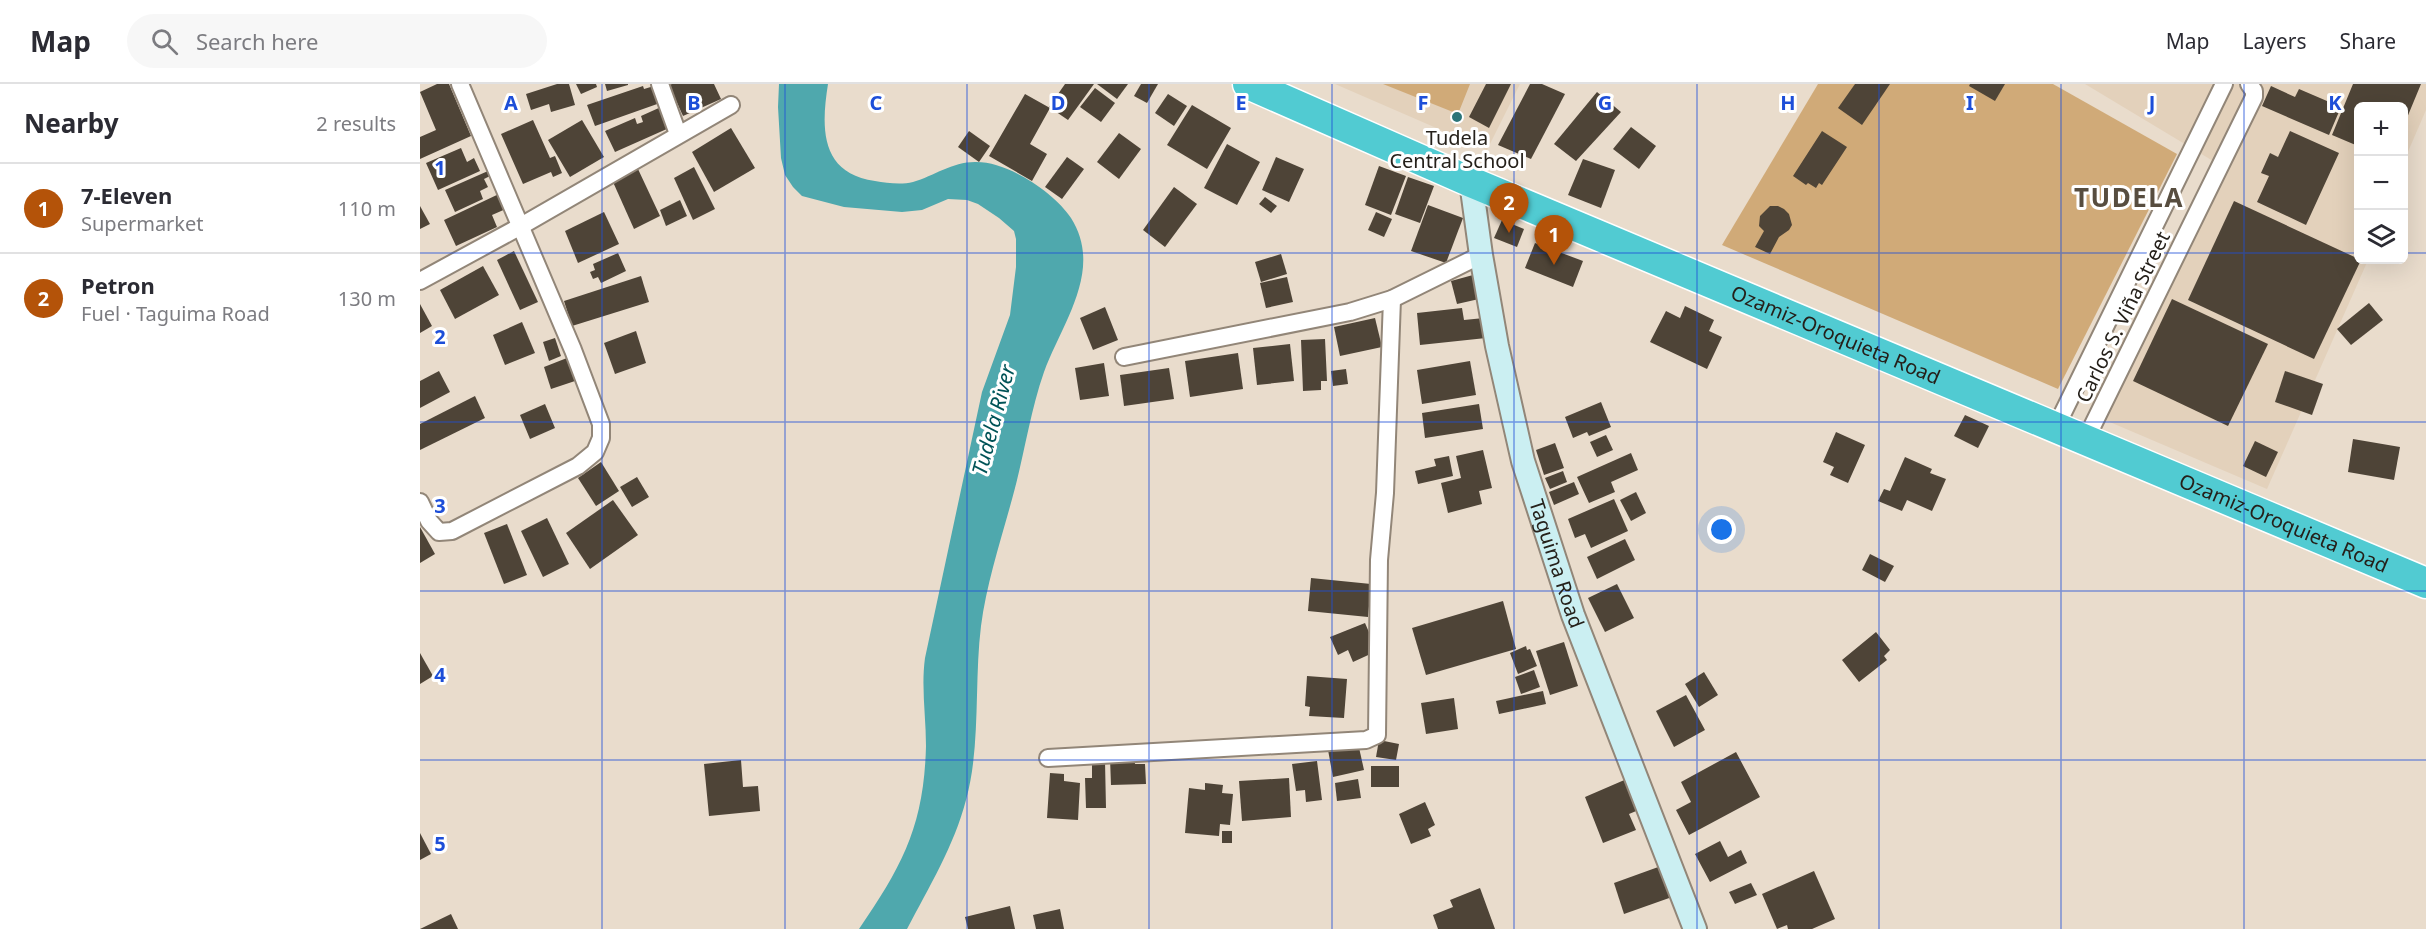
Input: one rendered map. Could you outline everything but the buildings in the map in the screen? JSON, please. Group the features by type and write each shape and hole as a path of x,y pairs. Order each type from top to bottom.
{"highway":[{"name":"Ozamiz-Oroquieta Road","path":"1248,84 1472,182 2426,583"}],"street":[{"path":"421,505 434,528 439,532 452,531 578,466 595,452 602,431 597,413 521,226 460,84"},
{"path":"660,84 678,135"},
{"name":"Carlos S. Viña Street","path":"2056,427 2224,84"},
{"name":"Carlos S. Viña Street","path":"2086,439 2254,97 2254,91 2248,84"},
{"path":"420,281 521,226 731,105"},
{"name":"Taguima Road","path":"1472,182 1481,255 1497,346 1523,461 1573,615 1695,929"},
{"path":"1124,357 1350,312 1392,299 1481,255"},
{"path":"1048,758 1366,740 1377,735 1379,560 1385,493 1392,299"}],"shaded area":[{"name":"Tudela Central School","path":"1335,84 1520,84 1487,150"},
{"path":"1383,84 1470,84 1458,114"},
{"path":"1818,84 2053,84 2177,154 2058,389 1722,245"},
{"path":"2085,84 2426,84 2426,110 2408,152 2408,102 2354,102 2354,264 2366,264 2267,489 2105,420 2223,167"}],"water":[{"name":"Tudela River","path":"779,84 828,84 825,132 828,146 843,169 857,176 894,183 913,182 951,167 975,162 988,163 1015,172 1053,198 1071,218 1080,238 1083,257 1082,277 1077,296 1039,386 987,592 979,647 974,758 966,800 948,850 907,929 859,929 888,885 916,822 921,799 926,746 925,658 982,392 1010,315 1016,267 1016,239 1014,231 999,218 978,204 967,200 948,199 922,210 902,212 844,207 802,196 785,175 781,158"}],"place":[{"name":"Tudela Central School","path":"1457,117"},
{"name":"Petron","path":"1509,233"},
{"name":"7-Eleven","path":"1554,265"}],"district":[{"name":"TUDELA","path":"2129,198"}]}
